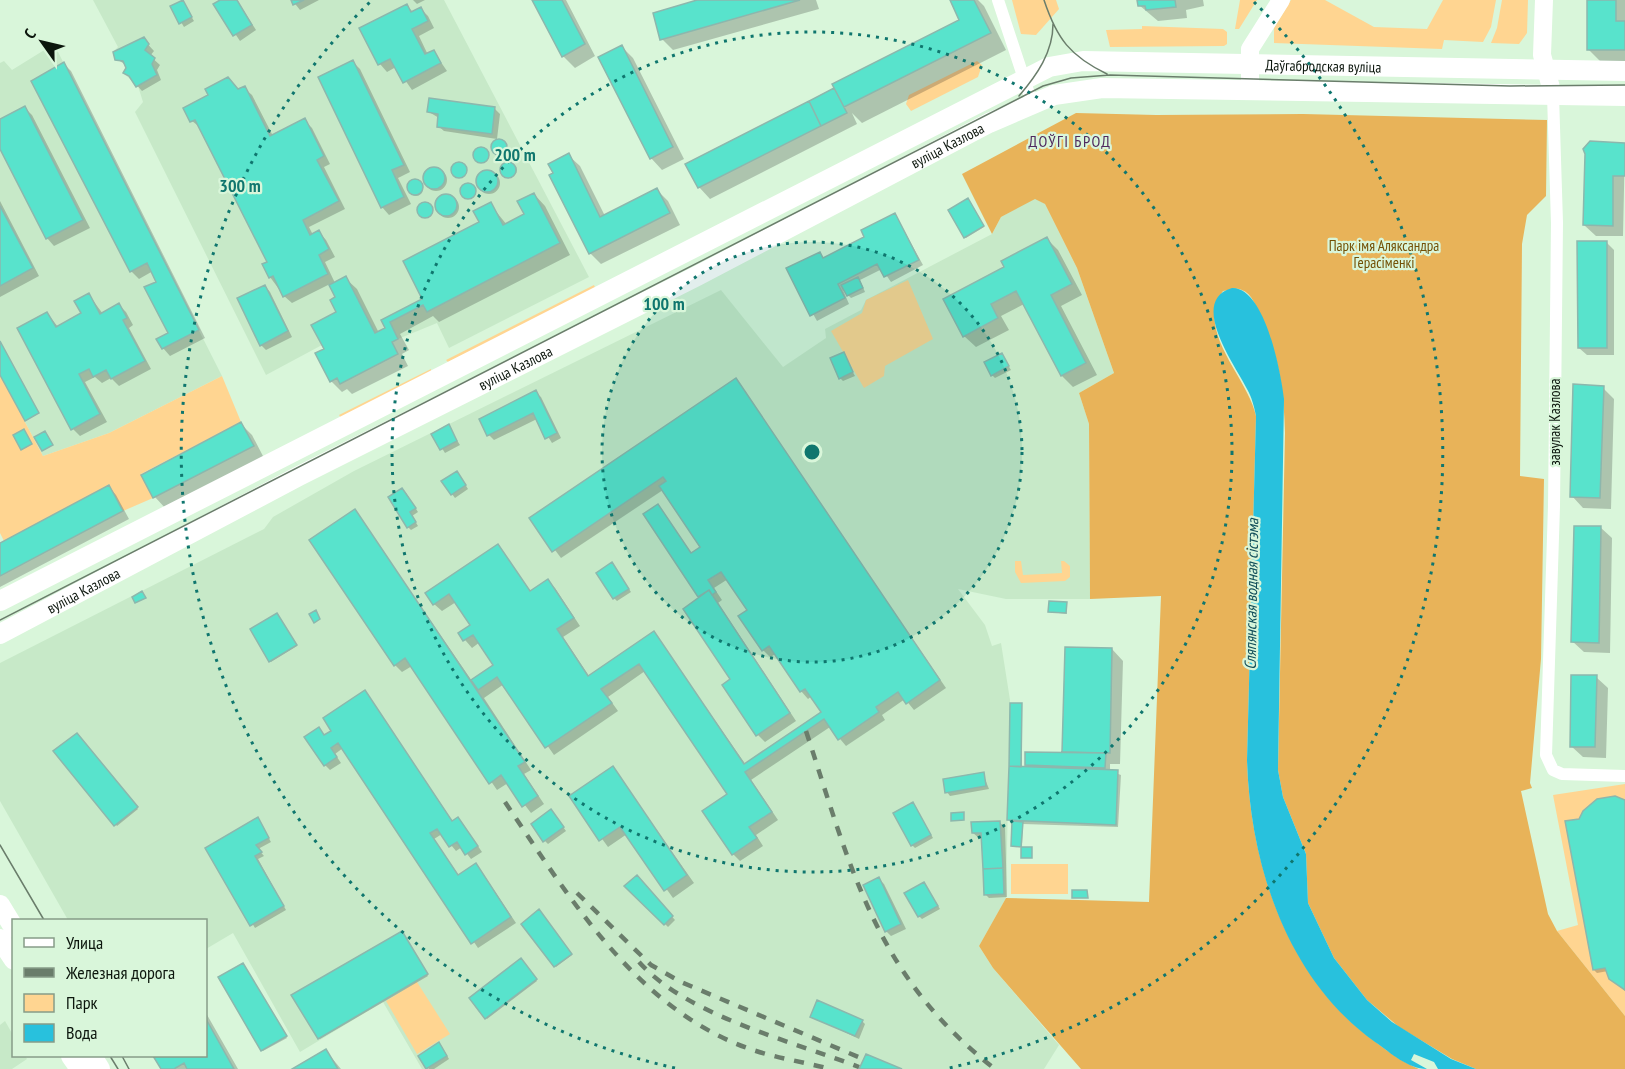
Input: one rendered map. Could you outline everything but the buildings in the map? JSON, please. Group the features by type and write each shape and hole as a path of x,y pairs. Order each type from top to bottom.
{"main road":[{"path":"1250,89 1250,49 1281,0"},
{"name":"завулак Казлова","path":"1544,0 1542,55 1553,96"},
{"name":"Даўгабродская вуліца","path":"1024,78 1049,67 1083,61 1625,71"},
{"name":"вуліца Казлова","path":"0,601 1024,78"},
{"name":"Даўгабродская вуліца","path":"1032,103 1054,95 1102,88 1625,96"},
{"name":"вуліца Казлова","path":"0,634 289,481 697,276 1032,103"},
{"path":"0,905 12,925"},
{"path":"0,939 12,957"}],"street":[{"path":"998,0 1032,103"},
{"name":"завулак Казлова","path":"1553,96 1557,223 1554,506 1546,755 1553,770 1562,774 1625,776"}],"shaded area":[{"path":"93,0 444,0 589,277 449,348 437,323 398,339 392,343 398,354 340,384 337,378 330,382 315,353 323,349 322,345 266,375 135,112 143,102 138,86 123,73 126,68 123,62 115,60 113,52 118,47"},
{"path":"54,44 222,376 109,433 43,456 0,375 0,63 4,61 12,70"},
{"path":"1035,198 1045,204 1077,268 1114,373 1079,393 1089,424 1090,599 1006,599 958,589 985,625 992,646 1001,643 1010,700 1006,898 979,946 993,968 1059,1045 1044,1069 422,1069 383,1002 300,1052 233,933 207,948 207,919 67,919 0,801 0,663 264,529 273,517 354,471 721,290 783,367 826,338 825,329 861,310 866,300 992,234 1001,217"},
{"path":"5,1021 12,1033 12,1057 26,1057 27,1059 12,1069 0,1069 0,1025"}],"green space":[{"path":"1012,0 1056,0 1059,9 1036,35 1021,34"},
{"path":"1240,0 1257,0 1239,29 1235,29"},
{"path":"1291,0 1325,0 1374,27 1427,29 1443,0 1496,0 1491,27 1483,42 1444,40 1442,49 1274,43 1274,28"},
{"path":"1502,0 1528,0 1527,33 1519,44 1491,43 1497,28"},
{"path":"1142,26 1223,29 1227,32 1227,44 1224,46 1110,47 1106,30 1142,29"},
{"path":"977,61 982,65 978,77 911,111 906,104 909,95"},
{"name":"Парк імя Аляксандра Герасіменкі","path":"1076,113 1303,114 1547,120 1546,196 1527,215 1522,244 1520,476 1544,479 1541,659 1530,783 1532,788 1521,791 1548,914 1557,931 1625,1016 1625,1069 1476,1069 1452,1059 1399,1027 1367,1000 1334,958 1308,903 1306,854 1283,797 1278,770 1285,433 1283,402 1272,344 1253,301 1240,289 1223,291 1216,306 1215,322 1219,338 1251,401 1256,416 1247,760 1256,840 1266,879 1280,917 1298,953 1320,987 1346,1017 1377,1043 1397,1058 1419,1069 1081,1069 993,968 979,946 1006,898 1149,902 1161,596 1090,599 1089,424 1079,393 1114,373 1077,268 1045,204 1035,199 1001,217 992,234 962,174"},
{"path":"908,280 933,339 885,366 884,376 864,388 831,331 862,313 866,300"},
{"path":"594,285 596,290 448,362 446,360"},
{"path":"431,369 431,373 341,418 339,415"},
{"path":"0,375 43,456 109,433 222,376 241,422 141,474 153,498 123,511 109,486 4,541 0,533"},
{"path":"1015,561 1021,561 1023,575 1062,573 1061,561 1064,561 1070,566 1070,577 1065,581 1021,583 1015,572"},
{"path":"1625,784 1625,1016 1557,931 1578,925 1553,795"},
{"path":"1011,864 1068,864 1068,894 1011,894"},
{"path":"417,982 450,1034 417,1054 386,1001"}],"water":[{"path":"1232,288 1244,291 1254,301 1262,316 1275,352 1284,399 1278,770 1283,797 1306,854 1308,903 1334,958 1367,1000 1392,1022 1451,1059 1476,1069 1438,1069 1434,1062 1414,1054 1411,1060 1427,1069 1413,1066 1400,1060 1375,1042 1344,1016 1318,986 1297,953 1279,917 1266,879 1256,840 1247,760 1256,416 1254,405 1226,351 1214,320 1214,306 1219,295"}],"tram line":[{"path":"1044,0 1054,25 1066,45 1083,60 1107,74"},
{"path":"1019,96 1043,63 1050,44 1053,24"},
{"path":"0,620 1043,86 1071,78 1110,75 1510,86 1625,85"},
{"path":"0,845 43,919"},
{"path":"111,1057 118,1069"},
{"path":"123,1057 129,1069"}],"railway":[{"path":"806,731 854,874 872,917 894,957 921,996 954,1033 995,1069"},
{"path":"505,802 554,875 609,946 639,978 673,1007 709,1031 750,1049 830,1069"},
{"path":"577,893 651,965 681,982 863,1059"},
{"path":"639,962 659,981 684,998 712,1012 773,1037 859,1067"}],"district":[{"name":"ДОЎГІ БРОД","path":"1070,141"}],"water label":[{"name":"Сляпянская водная сістэма","path":"1251,594"}]}
